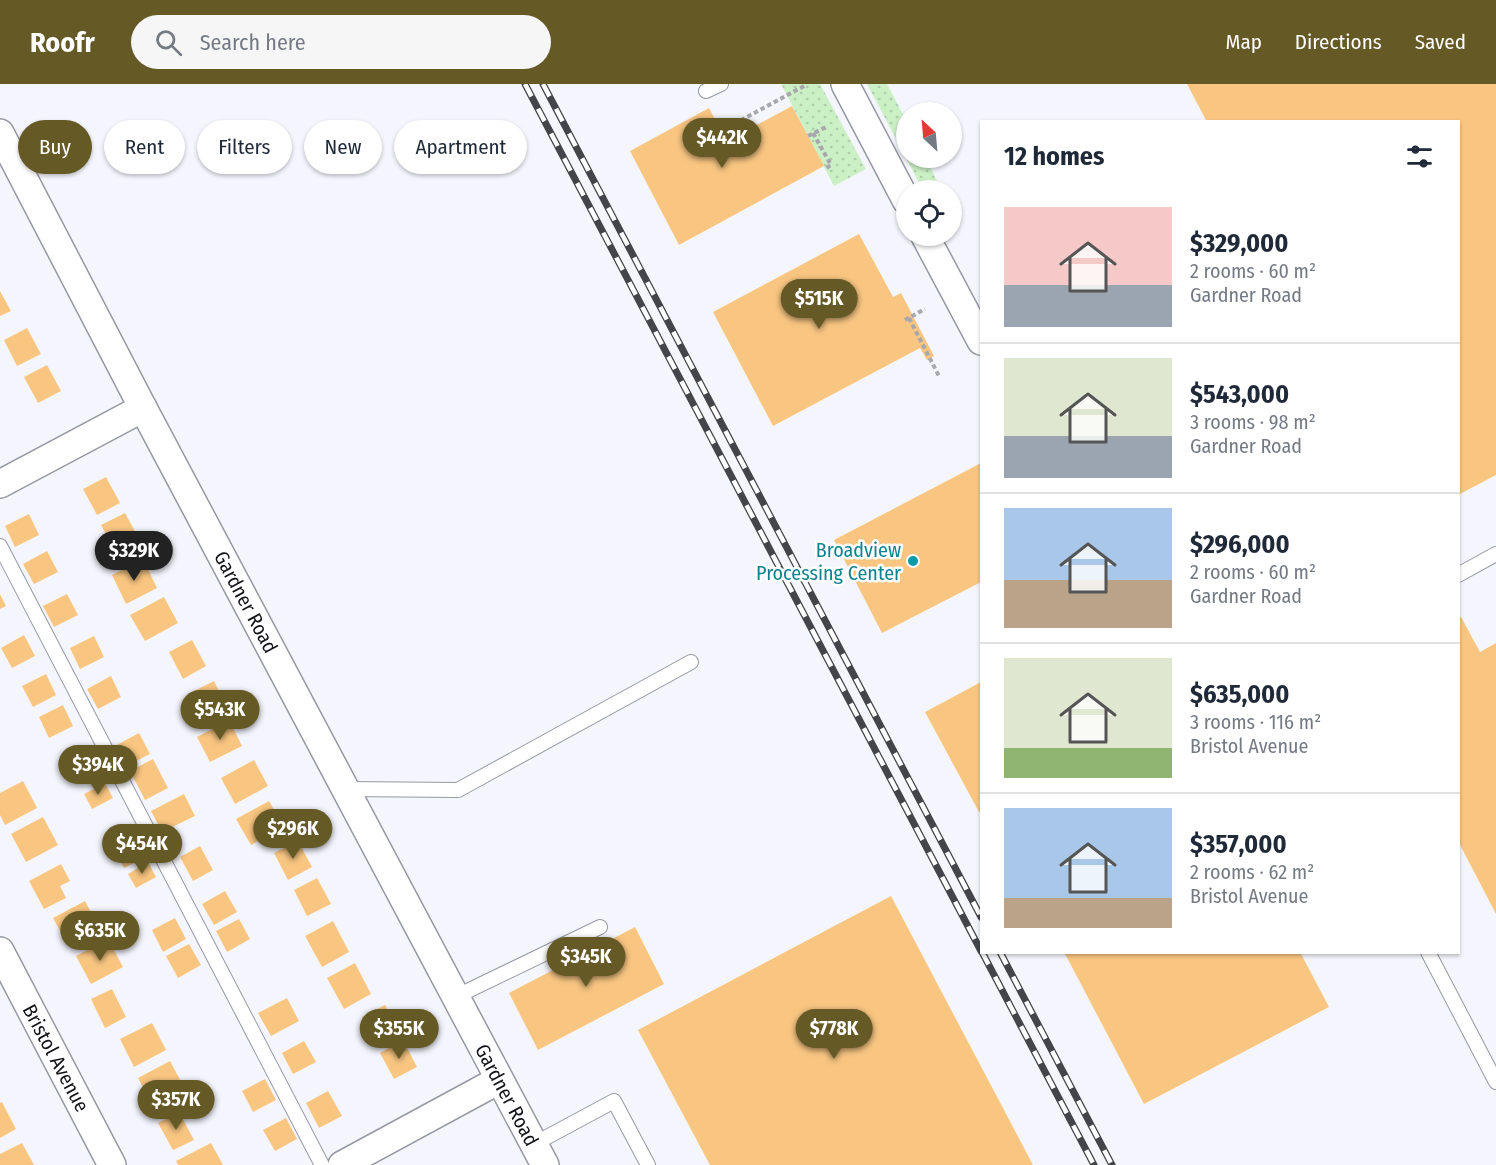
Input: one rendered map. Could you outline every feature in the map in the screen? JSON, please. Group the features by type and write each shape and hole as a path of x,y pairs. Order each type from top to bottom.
{"street":[{"path":"845,84 896,181"},
{"name":"Gardner Road","path":"0,133 142,408 539,1155"},
{"path":"930,246 980,339"},
{"path":"0,484 142,408"},
{"name":"Bristol Avenue","path":"0,951 112,1165"},
{"path":"342,1165 499,1080"}],"lane":[{"path":"706,91 721,84"},
{"path":"0,546 322,1165"},
{"path":"1460,574 1496,554"},
{"path":"345,789 458,790 691,662"},
{"path":"455,997 600,927"},
{"path":"1429,954 1496,1082"},
{"path":"539,1155 614,1101 648,1165"}],"path":[{"path":"721,130 806,85"},
{"path":"808,136 828,126"},
{"path":"813,133 831,165 825,169"},
{"path":"925,309 907,319 940,378"}],"green space":[{"path":"781,84 820,84 866,169 834,186"},
{"path":"867,84 887,84 896,102 896,139"},
{"path":"911,168 931,168 937,180 918,180"}],"building":[{"path":"1187,84 1496,84 1496,475 1460,494 1460,120 1206,120"},
{"path":"792,106 824,166 679,245 630,151 709,108 727,141"},
{"path":"859,234 893,297 901,293 934,356 927,360 920,348 773,426 713,312"},
{"path":"0,291 11,311 0,316"},
{"path":"27,328 41,354 17,366 4,340"},
{"path":"47,365 61,391 38,403 24,377"},
{"name":"Broadview Processing Center","path":"980,464 980,583 882,633 834,540"},
{"path":"106,477 120,503 97,515 83,489"},
{"path":"125,513 139,539 115,551 101,525"},
{"path":"29,514 39,535 15,547 5,526"},
{"path":"47,551 58,572 34,584 23,564"},
{"path":"143,559 157,588 126,604 112,575"},
{"path":"0,594 6,606 0,609"},
{"path":"67,594 78,615 54,627 43,606"},
{"path":"164,597 178,623 145,641 130,615"},
{"path":"1460,618 1480,652 1496,643 1496,914 1460,845"},
{"path":"24,635 35,656 12,668 1,648"},
{"path":"94,636 104,657 80,669 70,648"},
{"path":"192,640 206,666 183,679 169,652"},
{"path":"46,674 56,695 33,707 22,686"},
{"path":"111,676 121,697 98,709 87,689"},
{"path":"214,681 224,701 198,714 188,694"},
{"path":"980,683 980,812 979,812 925,712"},
{"path":"63,705 73,726 49,738 39,717"},
{"path":"229,720 242,746 210,762 197,737"},
{"path":"139,733 150,754 126,766 115,746"},
{"path":"90,751 101,772 76,784 66,764"},
{"path":"153,759 168,788 145,800 130,771"},
{"path":"254,760 268,786 235,804 221,778"},
{"path":"23,781 37,808 5,825 0,815 0,793"},
{"path":"105,783 113,798 92,809 84,794"},
{"path":"184,794 195,816 162,832 151,811"},
{"path":"269,801 284,827 251,845 236,819"},
{"path":"43,817 58,845 26,862 11,834"},
{"path":"137,838 147,857 124,868 114,850"},
{"path":"298,841 312,867 288,880 274,853"},
{"path":"200,846 213,870 193,881 180,857"},
{"path":"148,862 156,877 136,888 128,874"},
{"path":"61,864 70,881 60,886 66,898 44,909 29,881"},
{"path":"317,878 331,904 307,916 294,890"},
{"path":"225,891 237,912 214,925 202,904"},
{"path":"891,896 1033,1165 710,1165 638,1030"},
{"path":"85,901 100,929 68,945 53,918"},
{"path":"175,918 186,939 163,952 152,930"},
{"path":"239,919 250,939 227,952 216,931"},
{"path":"333,921 349,952 322,967 305,936"},
{"path":"635,927 664,984 538,1050 509,993"},
{"path":"108,939 123,967 91,984 76,956"},
{"path":"189,944 201,965 178,978 166,956"},
{"path":"1065,954 1301,954 1329,1007 1144,1104"},
{"path":"355,963 371,994 344,1009 327,978"},
{"path":"112,989 126,1017 105,1028 91,999"},
{"path":"287,998 299,1021 271,1036 258,1013"},
{"path":"385,1005 399,1031 375,1044 362,1017"},
{"path":"152,1023 166,1050 134,1067 120,1039"},
{"path":"403,1040 417,1067 394,1079 380,1053"},
{"path":"304,1041 316,1062 293,1074 282,1053"},
{"path":"170,1061 185,1089 153,1106 138,1078"},
{"path":"265,1079 276,1100 253,1112 242,1091"},
{"path":"328,1091 342,1116 319,1128 306,1103"},
{"path":"2,1102 16,1129 0,1138 0,1103"},
{"path":"179,1112 194,1140 173,1150 158,1123"},
{"path":"286,1118 297,1139 275,1151 263,1130"},
{"path":"22,1143 34,1165 0,1165 0,1154"},
{"path":"211,1143 223,1165 178,1165 176,1161"}],"railway":[{"path":"525,84 980,949"},
{"path":"543,84 980,915"},
{"path":"983,954 1094,1165"},
{"path":"1001,954 1112,1165"}],"place":[{"name":"Broadview Processing Center","path":"913,561"}]}
